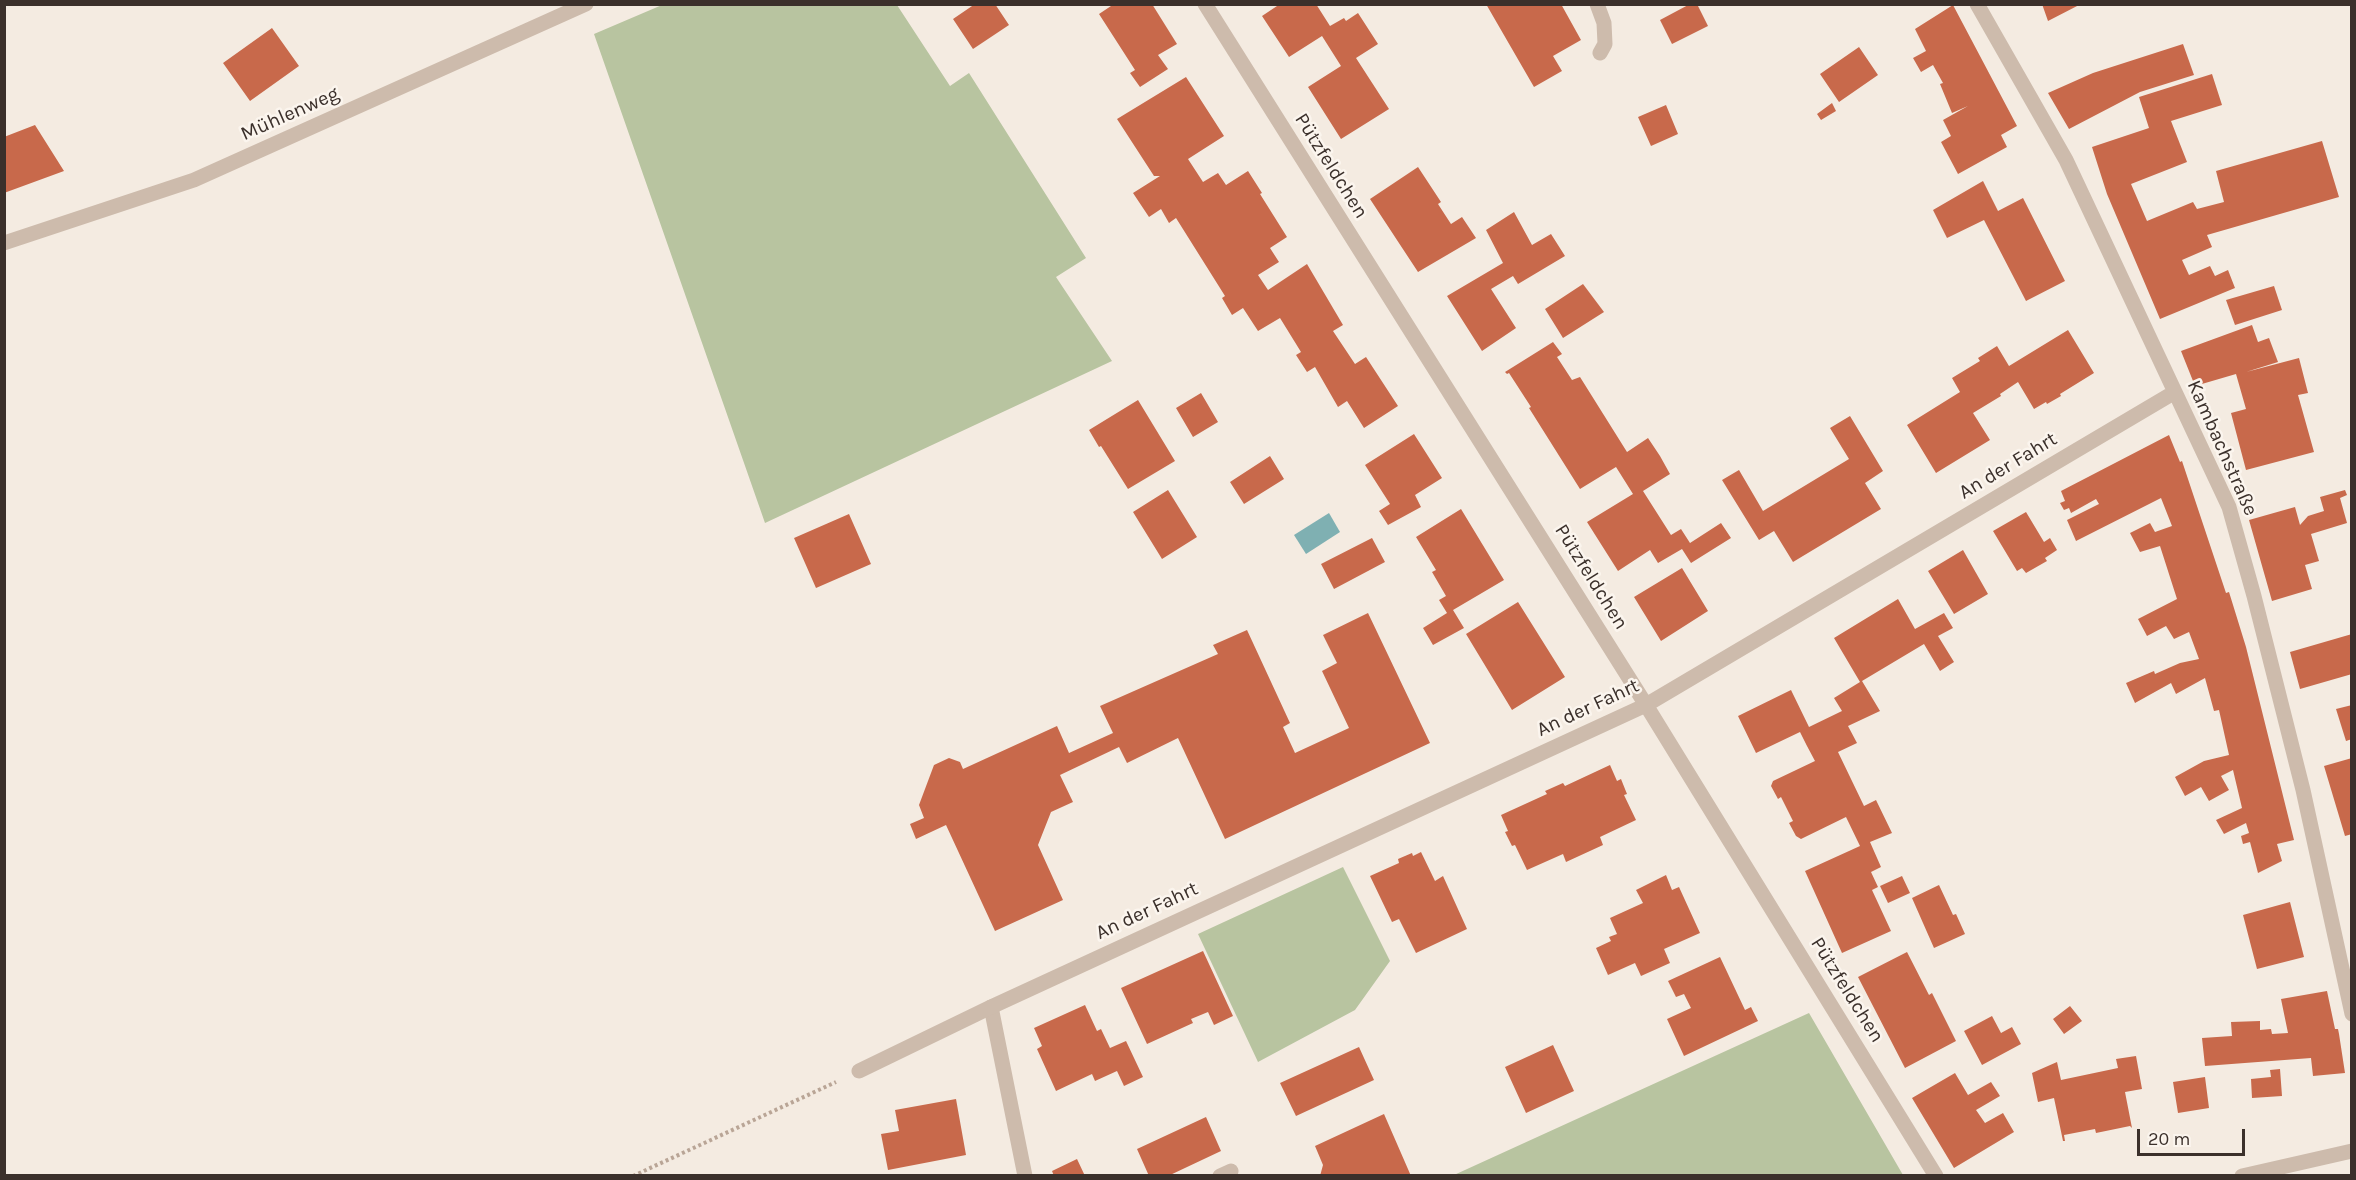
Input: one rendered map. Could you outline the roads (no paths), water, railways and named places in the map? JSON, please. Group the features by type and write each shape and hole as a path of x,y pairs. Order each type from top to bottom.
{"street":[{"name":"Mühlenweg","path":"4,243 194,180 586,4"},
{"name":"Pützfeldchen","path":"1205,4 1646,705 1936,1176"},
{"path":"1597,4 1604,23 1605,44 1600,53"},
{"name":"Kambachstraße","path":"1977,4 2066,160 2229,507 2303,790 2352,1014"},
{"name":"An der Fahrt","path":"858,1071 991,1007 1646,705 2175,392"},
{"path":"991,1007 1025,1176"},
{"path":"2242,1176 2352,1151"}],"water":[{"path":"1329,513 1340,532 1306,554 1294,535"}]}
